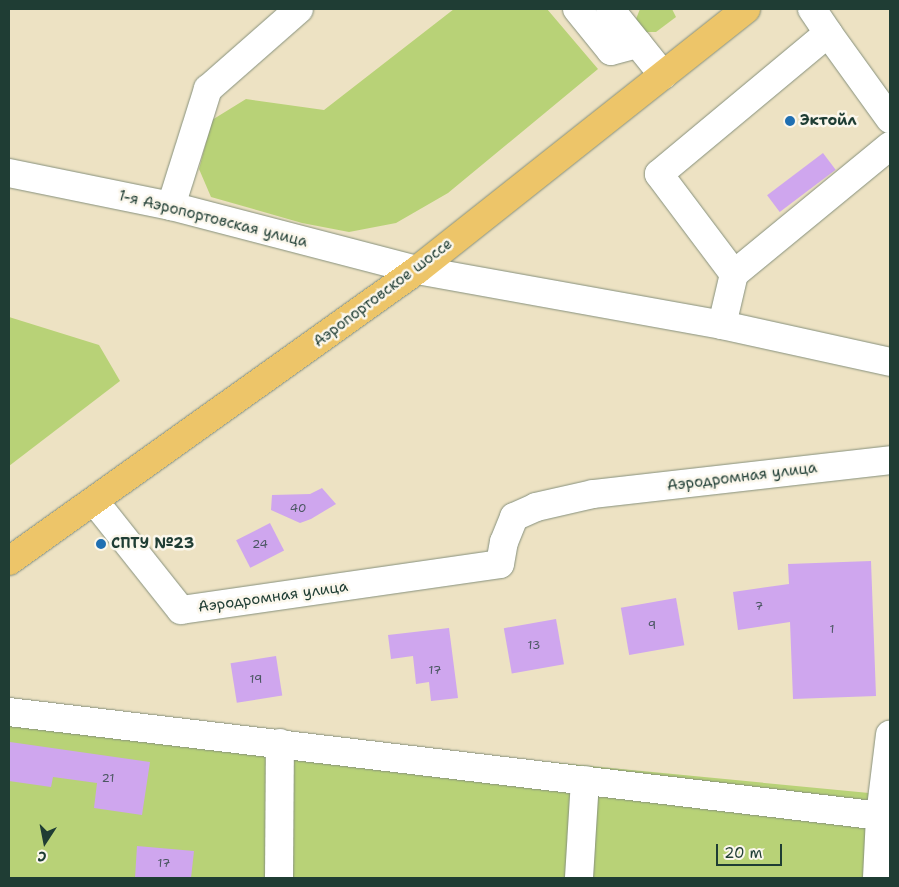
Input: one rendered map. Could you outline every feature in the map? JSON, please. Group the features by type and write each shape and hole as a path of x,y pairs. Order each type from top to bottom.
{"main road":[{"name":"Аэропортовское шоссе","path":"9,562 417,270 746,9"}],"street":[{"path":"170,206 208,89 299,9"},
{"path":"577,9 611,51 638,44"},
{"path":"610,9 663,75"},
{"path":"812,9 890,119"},
{"path":"734,274 659,174 828,33"},
{"path":"722,325 734,274 890,146"},
{"name":"1-я Аэропортовская улица","path":"9,173 170,206 417,270 722,325 890,362"},
{"name":"Аэродромная улица","path":"95,502 182,610 500,564 504,542 514,517 536,507 593,494 890,460"},
{"path":"9,712 885,817"},
{"path":"877,878 885,817 890,735"},
{"path":"279,878 280,743"},
{"path":"579,878 584,780"}],"green space":[{"path":"454,9 547,9 598,69 448,193 396,223 349,232 302,223 211,197 199,169 212,120 246,99 324,110"},
{"path":"640,9 672,9 676,17 656,32 644,32 634,24"},
{"path":"9,317 99,345 120,381 9,466"},
{"path":"9,710 890,795 890,878 9,878"}],"building":[{"path":"823,153 836,170 780,212 767,195"},
{"path":"322,488 336,504 311,519 300,523 271,510 272,495 310,494"},
{"path":"270,523 284,551 250,568 236,540"},
{"path":"871,561 876,696 793,699 790,622 738,630 733,592 789,584 788,564"},
{"path":"676,598 684,645 629,655 621,608"},
{"path":"556,619 564,664 512,674 504,628"},
{"path":"449,628 458,698 431,701 429,682 416,684 413,656 391,659 388,635"},
{"path":"276,656 282,696 237,703 231,663"},
{"path":"10,742 150,762 142,815 94,808 97,783 53,777 51,787 9,781"},
{"path":"137,846 194,851 191,878 135,878"}],"place":[{"name":"Эктойл","path":"790,121"},
{"name":"СПТУ №23","path":"101,544"}]}
